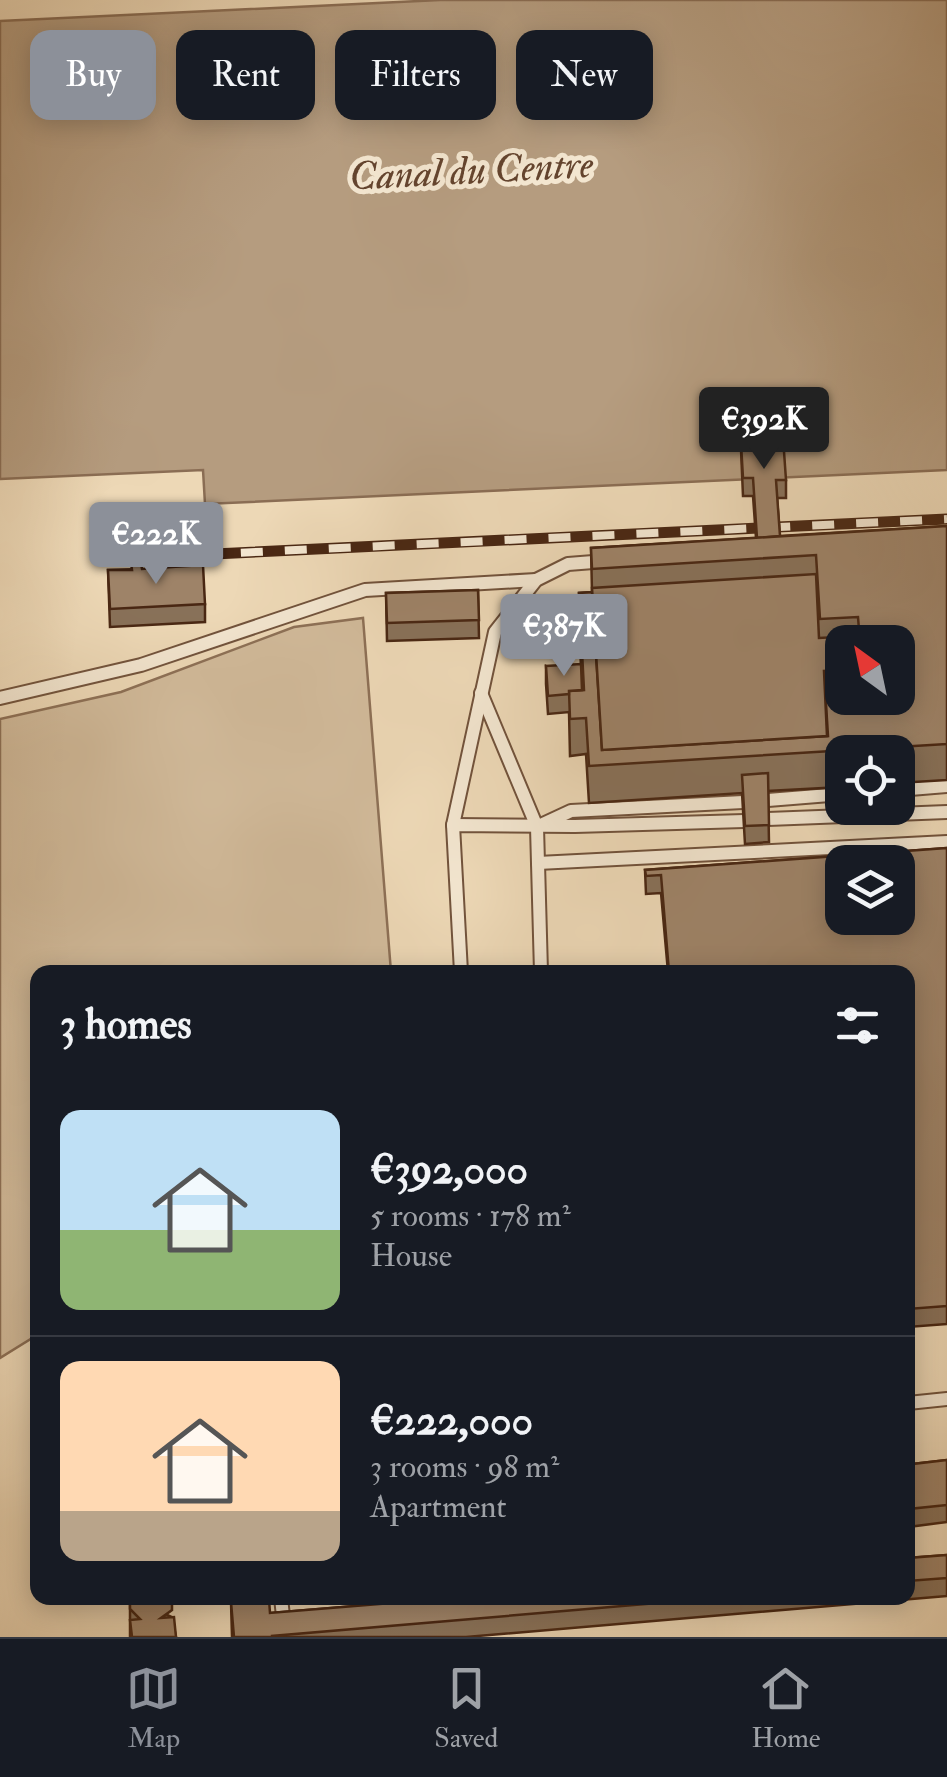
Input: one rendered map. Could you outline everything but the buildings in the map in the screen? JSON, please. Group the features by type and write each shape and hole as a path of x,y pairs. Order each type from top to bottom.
{"lane":[{"path":"0,698 141,665 365,590 536,580 568,564 625,560"},
{"path":"461,965 453,825 495,632 536,580"},
{"path":"481,693 537,826 541,965"},
{"path":"915,789 947,786"},
{"path":"768,800 825,795"},
{"path":"537,826 570,811 743,802"},
{"path":"768,820 947,812"},
{"path":"453,825 744,821"},
{"path":"538,863 947,842"},
{"path":"915,1402 947,1399"},
{"path":"283,1605 285,1630"}],"shaded area":[{"path":"363,618 390,965 30,965 30,1339 0,1358 0,719 121,692 294,627"}],"water":[{"name":"Canal du Centre","path":"440,0 947,0 947,470 205,504 203,470 0,479 0,21"}],"railway":[{"path":"109,559 947,519"}]}
